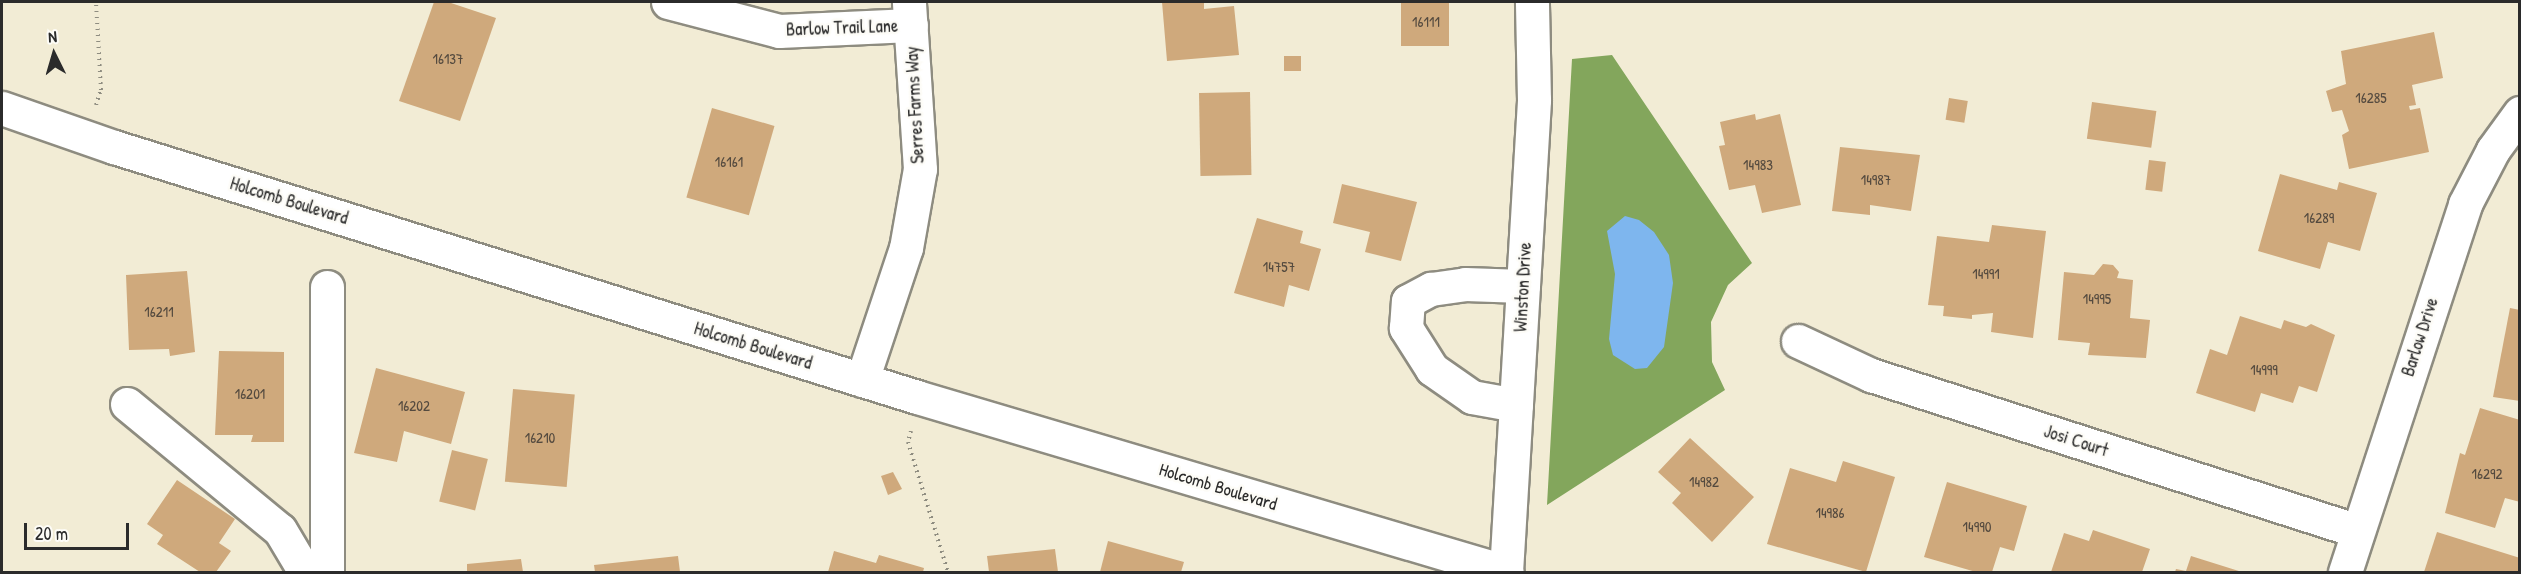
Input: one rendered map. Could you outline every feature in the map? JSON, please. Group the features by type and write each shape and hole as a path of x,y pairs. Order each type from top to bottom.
{"street":[{"name":"Barlow Trail Lane","path":"668,2 779,31 910,13"},
{"name":"Winston Drive","path":"1506,572 1534,100 1532,2"},
{"name":"Serres Farms Way","path":"862,380 906,248 920,170 910,13"},
{"name":"Holcomb Boulevard","path":"2,108 917,398 1506,572"},
{"name":"Barlow Drive","path":"2345,573 2465,204 2493,150 2520,112"},
{"path":"1516,405 1472,397 1432,369 1406,328 1408,301 1431,289 1465,284 1523,286"},
{"path":"327,287 327,573"},
{"name":"Josi Court","path":"1798,341 1871,375 2358,531"},
{"path":"127,404 280,530 305,573"}],"path":[{"path":"85,136 101,90 96,2"},
{"path":"917,398 908,442 948,573"}],"green space":[{"path":"1612,55 1752,263 1728,285 1711,322 1712,362 1725,390 1547,505 1572,59"}],"water":[{"path":"1625,216 1639,220 1654,232 1669,255 1673,283 1664,347 1647,368 1635,369 1613,355 1609,339 1615,274 1607,231"}],"building":[{"path":"434,2 448,2 496,18 460,121 399,101"},
{"path":"1162,2 1204,2 1204,9 1234,6 1239,55 1167,61"},
{"path":"1401,2 1449,2 1449,46 1401,46"},
{"path":"2434,32 2443,78 2412,85 2416,105 2409,106 2410,110 2420,108 2429,152 2349,169 2342,135 2349,131 2342,110 2332,112 2326,91 2346,84 2341,51"},
{"path":"1284,56 1301,56 1301,71 1284,71"},
{"path":"1250,92 1251,175 1200,176 1199,93"},
{"path":"1949,98 1968,101 1964,123 1946,120"},
{"path":"2092,102 2156,111 2151,148 2087,139"},
{"path":"712,108 774,126 749,215 686,197"},
{"path":"1755,114 1756,120 1780,114 1801,205 1762,213 1755,185 1729,190 1719,146 1725,145 1720,122"},
{"path":"1840,147 1920,155 1911,211 1870,205 1870,215 1832,211"},
{"path":"2149,160 2166,162 2162,192 2145,190"},
{"path":"2280,174 2337,190 2339,182 2377,193 2360,251 2328,242 2320,269 2258,251"},
{"path":"1342,184 1417,202 1401,261 1365,252 1370,232 1333,223"},
{"path":"1257,218 1303,231 1300,243 1321,249 1309,291 1289,285 1284,307 1234,293"},
{"path":"1992,225 2046,231 2033,338 1991,332 1993,313 1972,315 1972,319 1943,316 1944,306 1928,305 1937,236 1989,242"},
{"path":"2103,264 2113,265 2119,272 2117,278 2133,280 2130,318 2150,320 2146,358 2088,355 2090,343 2058,340 2064,272 2094,275"},
{"path":"187,271 195,352 170,356 169,349 129,350 126,275"},
{"path":"2510,308 2520,310 2520,401 2493,397"},
{"path":"2240,316 2281,329 2284,320 2306,327 2311,324 2335,335 2317,392 2299,386 2293,403 2261,393 2255,412 2196,393 2210,349 2227,355"},
{"path":"219,351 284,352 284,442 251,442 253,435 215,435"},
{"path":"376,368 465,392 451,444 404,431 397,462 354,453"},
{"path":"513,389 575,394 567,487 505,482"},
{"path":"2480,408 2520,420 2520,502 2505,498 2495,528 2445,513 2460,453 2465,455"},
{"path":"1690,438 1754,497 1712,542 1672,503 1681,493 1658,472"},
{"path":"452,450 488,459 475,510 439,501"},
{"path":"1843,461 1895,477 1866,572 1767,544 1790,468 1836,482"},
{"path":"893,472 902,489 888,495 881,476"},
{"path":"177,480 235,519 219,543 231,551 216,572 200,572 157,544 163,535 147,524"},
{"path":"1947,482 2027,506 2014,551 2000,547 1992,572 1976,572 1924,557"},
{"path":"2093,530 2150,549 2142,572 2051,572 2064,533 2089,541"},
{"path":"2437,532 2520,558 2519,572 2424,572"},
{"path":"1108,541 1184,562 1181,572 1100,572"},
{"path":"1055,549 1058,572 989,572 987,556"},
{"path":"834,551 876,563 879,555 924,568 923,572 828,572"},
{"path":"678,556 680,572 595,572 594,565"},
{"path":"2191,556 2242,572 2175,572 2176,569 2186,571"},
{"path":"521,559 523,572 467,572 467,564"}]}
